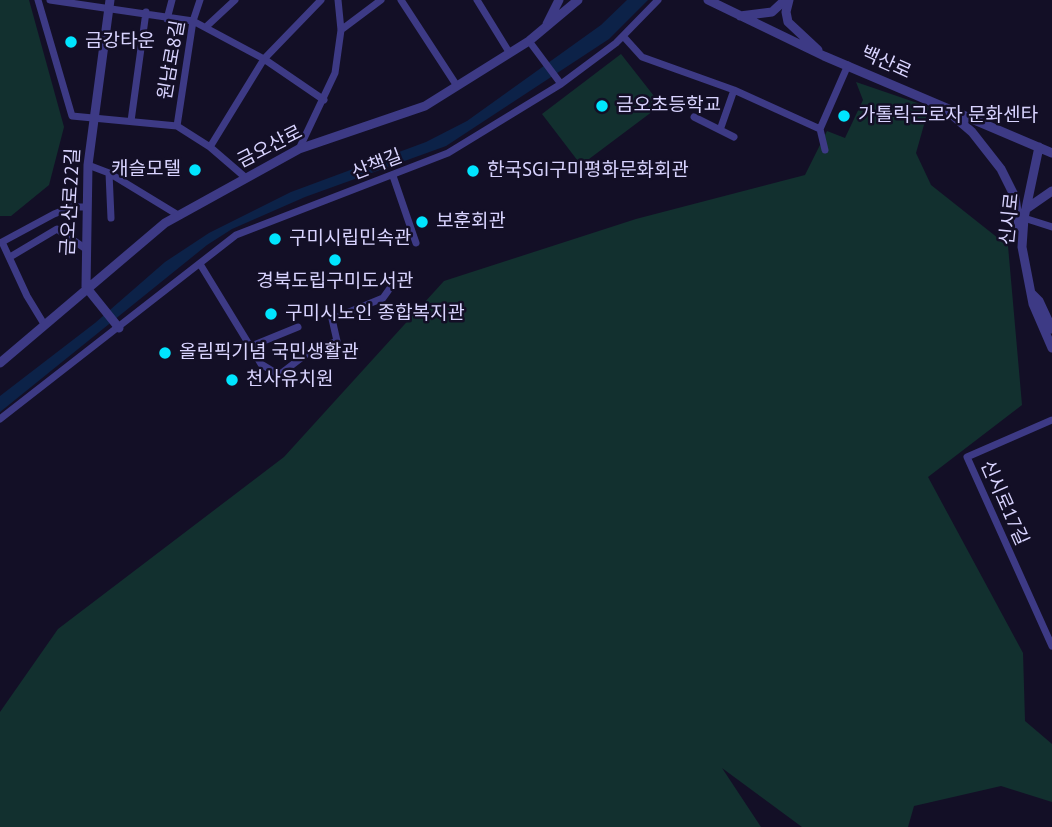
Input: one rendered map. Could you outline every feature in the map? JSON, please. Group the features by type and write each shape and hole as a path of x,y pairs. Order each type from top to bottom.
{"street":[{"path":"38,0 72,116 177,126 210,147 247,177"},
{"path":"50,0 110,4 207,26 264,59 324,100"},
{"path":"167,19 172,0"},
{"name":"원남로8길","path":"177,126 193,21 200,0"},
{"path":"207,26 235,0"},
{"path":"210,147 264,59 321,0"},
{"path":"299,149 335,73 341,30 338,0"},
{"path":"341,30 381,0"},
{"path":"401,0 457,86"},
{"path":"477,0 509,52"},
{"path":"545,28 559,0"},
{"name":"금오산로","path":"0,363 86,287 178,215 299,149 412,112 529,41 578,0"},
{"name":"산책길","path":"0,419 236,235 393,177 448,153 561,85 624,36 657,0"},
{"name":"백산로","path":"708,0 824,56 1052,153"},
{"path":"738,16 772,12 787,0"},
{"path":"787,0 788,22 824,56"},
{"name":"금오산로22길","path":"86,287 88,165 110,4"},
{"path":"131,121 146,12"},
{"path":"624,36 642,57 734,90 820,129"},
{"path":"529,41 561,85"},
{"path":"825,150 820,129 848,65"},
{"path":"720,130 734,90"},
{"path":"943,108 972,132 1001,169 1015,197 1022,247"},
{"path":"694,117 734,137"},
{"name":"신시로","path":"1039,147 1025,213 1022,247 1033,304 1052,348"},
{"path":"88,165 109,173 178,215"},
{"path":"109,173 111,218"},
{"path":"393,177 416,243"},
{"path":"1052,191 1025,213 1052,227"},
{"path":"44,324 27,296 2,242 54,214 72,207 87,207"},
{"path":"10,257 57,229 86,248"},
{"path":"201,264 261,365 279,375 309,352 337,341 332,319 383,298 393,284"},
{"path":"86,287 119,328"},
{"name":"신시로","path":"1032,294 1039,301 1052,329"},
{"path":"249,347 298,327"},
{"name":"신시로17길","path":"1052,421 967,457 1052,646"}],"green space":[{"path":"0,0 29,0 64,127 49,185 11,216 0,216"},
{"path":"621,54 661,105 581,165 542,114"},
{"path":"856,82 929,107 916,153 931,185 1008,246 1022,405 928,477 1023,653 1025,721 1052,744 1052,802 1001,786 914,806 908,827 802,827 722,768 761,827 0,827 0,712 58,629 284,457 444,281 636,219 805,175 827,131 845,138 863,100"}],"water":[{"path":"627,0 648,0 609,39 446,146 305,197 232,229 207,245 0,412 0,396 95,323 165,262 209,233 291,192 426,142 467,121 601,25"}],"place":[{"name":"금강타운","path":"71,42"},
{"name":"금오초등학교","path":"602,106"},
{"name":"가톨릭근로자 문화센타","path":"844,116"},
{"name":"캐슬모텔","path":"195,170"},
{"name":"한국SGI구미평화문화회관","path":"473,171"},
{"name":"보훈회관","path":"422,222"},
{"name":"구미시립민속관","path":"275,239"},
{"name":"경북도립구미도서관","path":"335,260"},
{"name":"구미시노인 종합복지관","path":"271,314"},
{"name":"올림픽기념 국민생활관","path":"165,353"},
{"name":"천사유치원","path":"232,380"}]}
